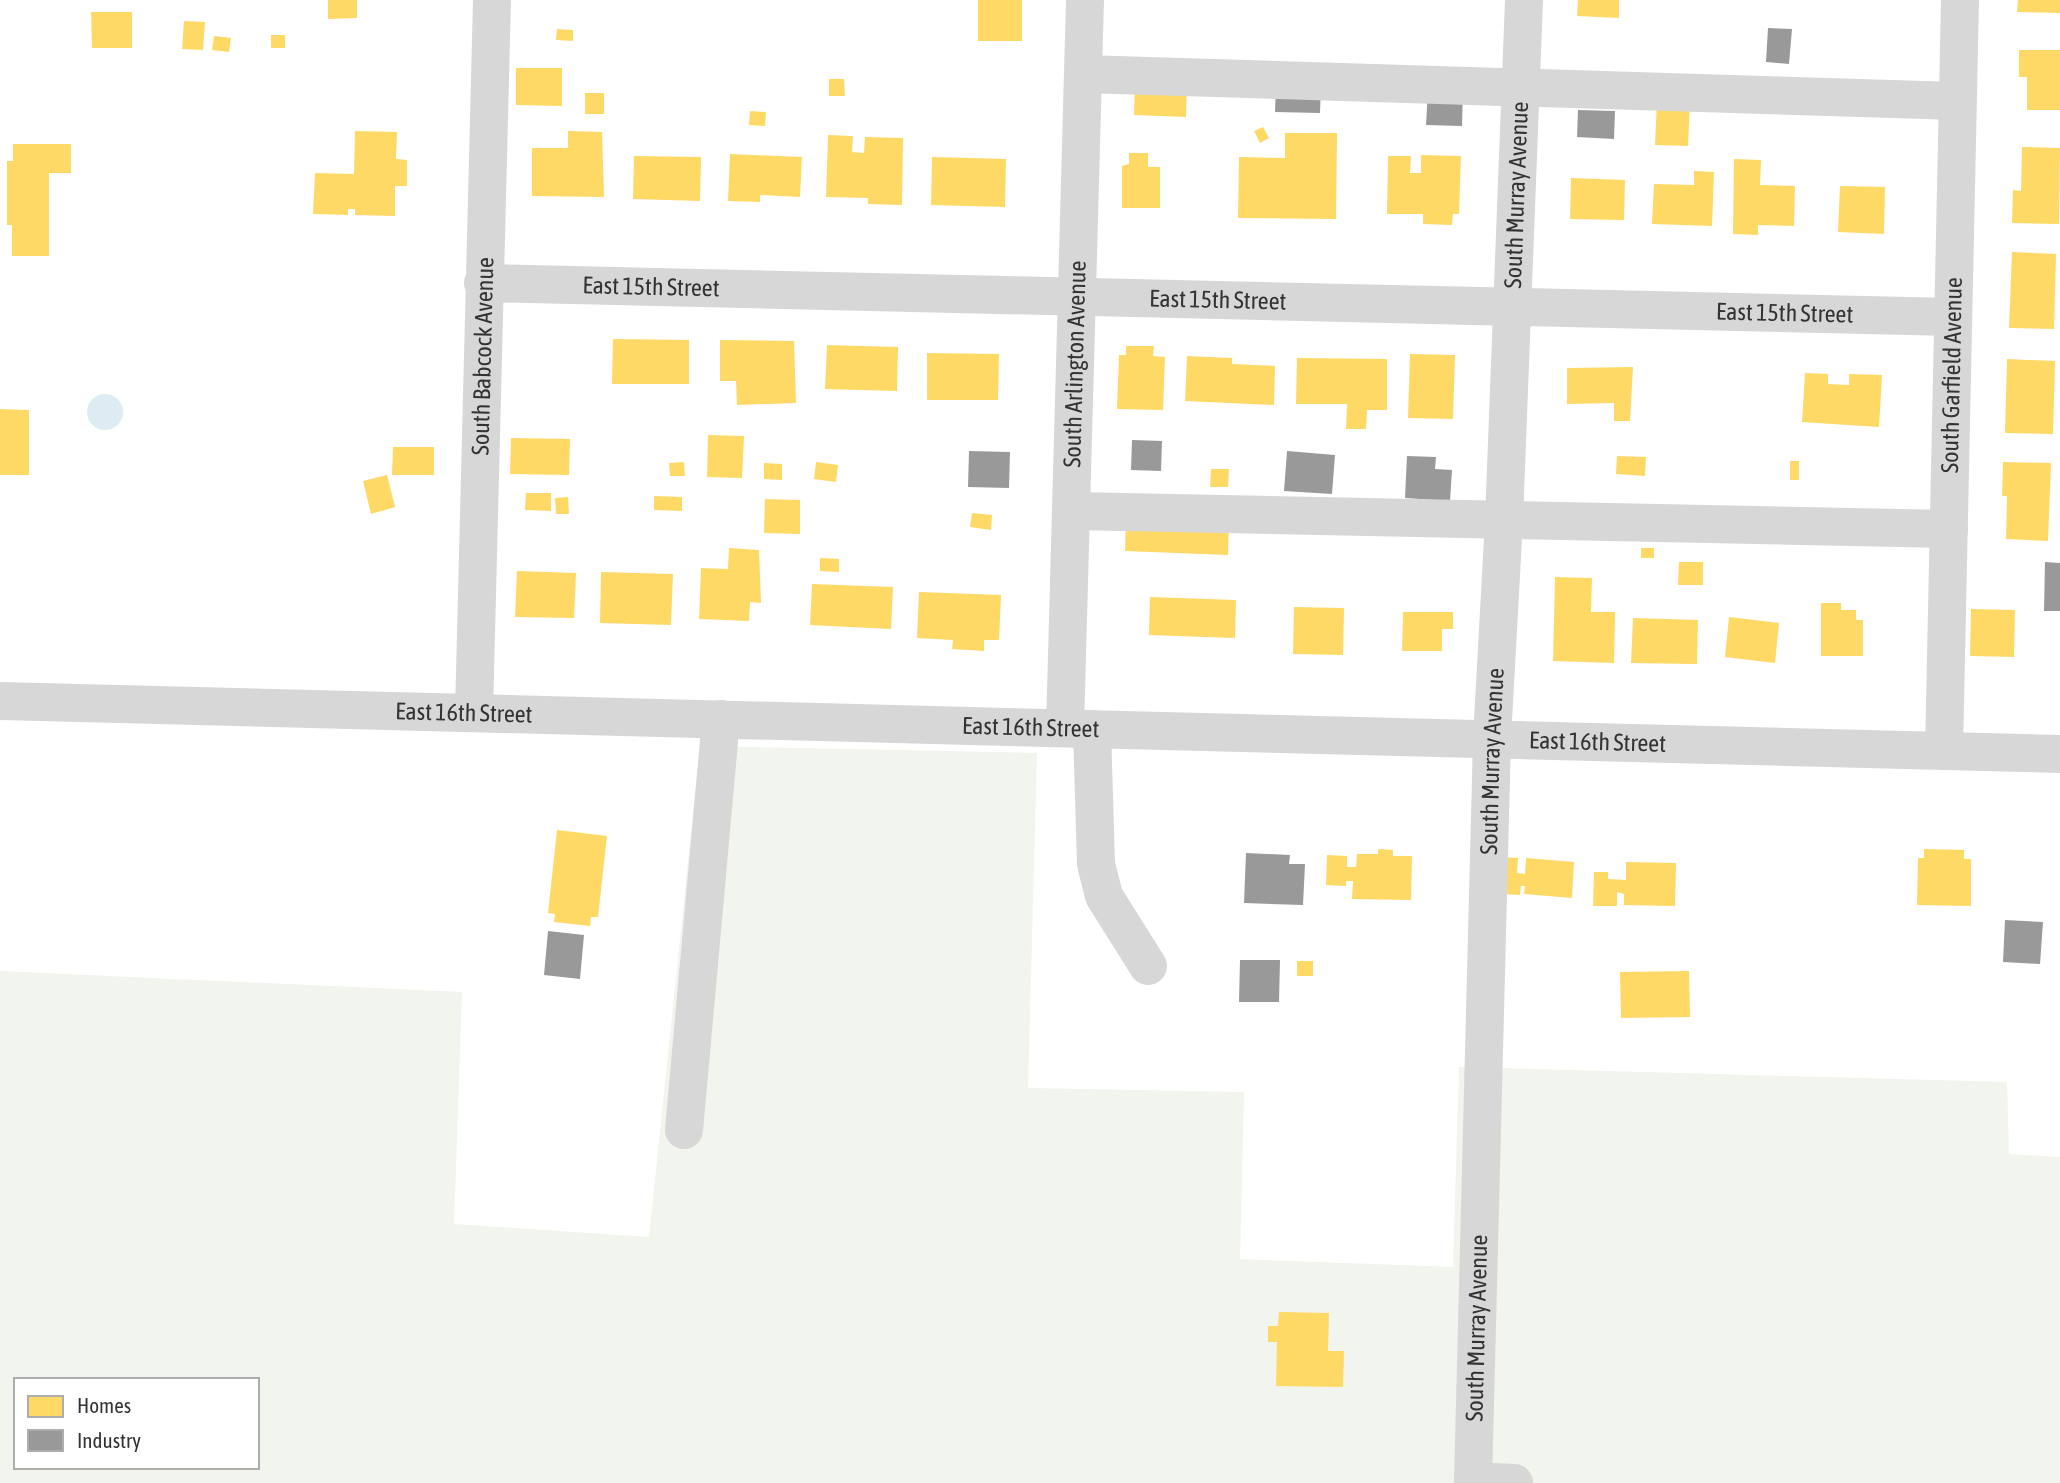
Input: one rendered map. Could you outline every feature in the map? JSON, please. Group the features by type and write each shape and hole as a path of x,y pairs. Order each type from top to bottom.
{"street":[{"name":"South Babcock Avenue","path":"474,713 492,0"},
{"name":"South Arlington Avenue","path":"1085,0 1073,511 1078,728 1096,864 1104,896 1148,966"},
{"name":"South Murray Avenue","path":"1514,1483 1473,1481 1492,739 1504,520 1524,0"},
{"name":"South Garfield Avenue","path":"1944,751 1960,0"},
{"path":"1084,74 1957,101"},
{"name":"East 15th Street","path":"483,282 1078,295 1511,309 1953,317"},
{"path":"1073,511 1948,529"},
{"name":"East 16th Street","path":"0,701 2060,754"},
{"path":"684,1130 721,719"}],"shaded area":[{"path":"105,394 117,400 123,412 117,424 105,430 93,424 87,412 93,400"},
{"path":"700,746 1037,753 1028,1088 1244,1092 1240,1259 1453,1267 1459,1067 2007,1082 2009,1154 2060,1157 2060,1483 0,1483 0,971 462,992 454,1224 649,1237"}],"building: Homes":[{"path":"328,0 357,0 357,18 328,19"},
{"path":"978,0 1022,0 1022,41 978,41"},
{"path":"1578,0 1619,0 1619,18 1577,16"},
{"path":"2018,0 2060,0 2060,13 2017,12"},
{"path":"91,12 132,12 132,48 92,48"},
{"path":"184,21 205,22 203,50 182,49"},
{"path":"557,29 573,30 573,41 556,40"},
{"path":"271,35 285,35 285,48 271,48"},
{"path":"214,36 231,38 229,52 212,50"},
{"path":"2019,50 2060,50 2060,110 2027,110 2027,77 2019,77"},
{"path":"516,68 562,68 562,106 516,105"},
{"path":"1135,78 1187,80 1186,117 1134,115"},
{"path":"829,79 844,79 845,96 829,96"},
{"path":"585,93 604,93 604,114 585,114"},
{"path":"1657,101 1690,102 1688,146 1655,145"},
{"path":"750,111 766,112 765,126 749,125"},
{"path":"1263,127 1269,138 1260,143 1254,131"},
{"path":"355,131 397,132 396,159 407,160 407,186 395,186 395,216 355,215 355,209 348,209 348,215 313,214 315,173 354,174"},
{"path":"568,131 602,132 604,197 532,196 532,148 568,148"},
{"path":"1285,133 1337,133 1336,219 1238,218 1239,157 1285,158"},
{"path":"828,135 853,136 852,152 864,153 865,137 903,138 902,205 868,204 868,198 826,197"},
{"path":"13,144 71,144 71,173 49,173 49,256 12,256 12,225 7,225 7,161 13,161"},
{"path":"2022,147 2060,148 2059,224 2012,223 2013,190 2021,191"},
{"path":"1129,153 1148,153 1148,167 1160,167 1160,208 1122,208 1122,166 1129,164"},
{"path":"730,154 802,157 800,197 760,195 760,202 728,201"},
{"path":"1421,155 1461,156 1459,214 1453,214 1452,225 1423,224 1423,214 1387,214 1388,156 1411,156 1410,173 1421,173"},
{"path":"634,156 701,157 700,201 633,199"},
{"path":"932,157 1006,159 1005,207 931,205"},
{"path":"1734,159 1761,160 1760,185 1795,186 1794,226 1758,225 1758,235 1733,234"},
{"path":"1694,171 1714,172 1712,226 1652,224 1654,184 1694,185"},
{"path":"1571,178 1625,180 1624,220 1570,219"},
{"path":"1840,186 1885,187 1884,234 1838,232"},
{"path":"2012,252 2056,254 2054,329 2009,328"},
{"path":"613,339 689,340 689,384 612,384"},
{"path":"720,340 794,341 796,403 737,405 736,381 720,381"},
{"path":"827,345 898,347 897,391 825,389"},
{"path":"1126,346 1154,346 1153,356 1165,357 1163,410 1117,409 1119,355 1126,355"},
{"path":"927,353 999,354 998,400 927,400"},
{"path":"1410,354 1455,355 1453,419 1408,418"},
{"path":"1187,356 1232,358 1232,364 1275,366 1274,405 1185,401"},
{"path":"1297,358 1387,359 1387,410 1367,410 1366,429 1346,429 1347,404 1296,404"},
{"path":"2007,359 2055,361 2053,434 2005,433"},
{"path":"1633,367 1630,421 1614,421 1614,403 1567,404 1567,368"},
{"path":"1805,373 1828,374 1828,384 1849,385 1849,374 1882,375 1879,427 1802,422"},
{"path":"0,409 29,410 29,475 0,475"},
{"path":"708,435 744,436 742,478 707,477"},
{"path":"511,438 570,439 569,475 510,474"},
{"path":"393,447 434,447 434,475 392,475"},
{"path":"1617,456 1646,457 1645,476 1616,474"},
{"path":"1790,461 1799,461 1799,480 1790,480"},
{"path":"684,462 685,476 670,476 669,463"},
{"path":"816,462 838,465 836,482 814,479"},
{"path":"2003,462 2051,463 2048,541 2006,539 2007,496 2002,496"},
{"path":"764,463 782,464 782,480 764,479"},
{"path":"1211,469 1229,469 1228,487 1210,487"},
{"path":"387,475 395,507 371,514 363,481"},
{"path":"526,493 551,493 551,511 525,510"},
{"path":"654,496 682,497 682,511 654,510"},
{"path":"568,497 569,514 556,514 555,498"},
{"path":"765,499 800,500 800,534 764,533"},
{"path":"972,513 992,515 991,530 970,527"},
{"path":"1126,514 1229,517 1228,555 1125,551"},
{"path":"729,548 759,550 761,603 750,602 749,621 699,619 701,568 728,569"},
{"path":"1641,548 1654,548 1654,558 1641,558"},
{"path":"820,558 839,559 839,572 820,571"},
{"path":"1679,562 1703,562 1703,585 1678,585"},
{"path":"517,571 576,573 574,618 515,617"},
{"path":"601,572 673,574 671,625 600,623"},
{"path":"1555,577 1592,578 1591,612 1615,612 1614,663 1553,661"},
{"path":"812,584 893,587 891,629 810,625"},
{"path":"919,592 1001,595 999,640 984,640 984,651 952,649 953,640 917,638"},
{"path":"1150,597 1236,600 1235,638 1149,635"},
{"path":"1821,603 1841,603 1841,610 1856,610 1856,620 1863,620 1863,656 1821,656"},
{"path":"1294,607 1344,608 1343,655 1293,654"},
{"path":"1971,609 2015,610 2014,657 1970,656"},
{"path":"1403,612 1453,612 1453,629 1442,629 1442,651 1402,651"},
{"path":"1729,617 1779,623 1775,663 1725,657"},
{"path":"1633,618 1698,620 1697,664 1631,663"},
{"path":"557,830 607,836 598,917 591,917 590,926 554,922 555,914 548,913"},
{"path":"1378,849 1393,850 1393,856 1412,856 1411,900 1352,899 1353,881 1346,881 1346,886 1326,885 1327,855 1347,856 1347,867 1356,867 1357,854 1378,854"},
{"path":"1924,849 1964,850 1964,859 1971,859 1971,906 1917,905 1918,858 1924,858"},
{"path":"1503,857 1518,858 1517,873 1525,874 1526,858 1574,862 1572,898 1524,894 1525,886 1521,886 1520,895 1501,894"},
{"path":"1626,862 1676,863 1675,906 1624,905 1624,894 1617,892 1617,906 1593,906 1594,872 1608,872 1608,879 1626,880"},
{"path":"1297,961 1313,961 1313,976 1297,976"},
{"path":"1689,971 1690,1017 1621,1018 1620,972"},
{"path":"1279,1312 1329,1313 1328,1351 1344,1351 1343,1387 1276,1386 1277,1342 1268,1342 1268,1326 1278,1326"}],"building: Industry":[{"path":"1768,28 1792,29 1789,64 1766,62"},
{"path":"1276,82 1321,84 1320,113 1275,112"},
{"path":"1428,89 1463,90 1462,126 1426,125"},
{"path":"1578,110 1615,111 1614,139 1577,137"},
{"path":"1132,440 1162,441 1161,471 1131,470"},
{"path":"969,451 1010,452 1009,488 968,487"},
{"path":"1287,451 1335,455 1332,494 1284,491"},
{"path":"1407,456 1436,457 1435,469 1452,470 1450,501 1405,498"},
{"path":"2045,562 2060,563 2060,611 2044,611"},
{"path":"1246,853 1290,855 1289,864 1305,864 1303,905 1244,903"},
{"path":"2005,920 2043,922 2040,964 2003,962"},
{"path":"548,931 584,935 580,979 544,975"},
{"path":"1240,960 1280,960 1279,1002 1239,1002"}]}
